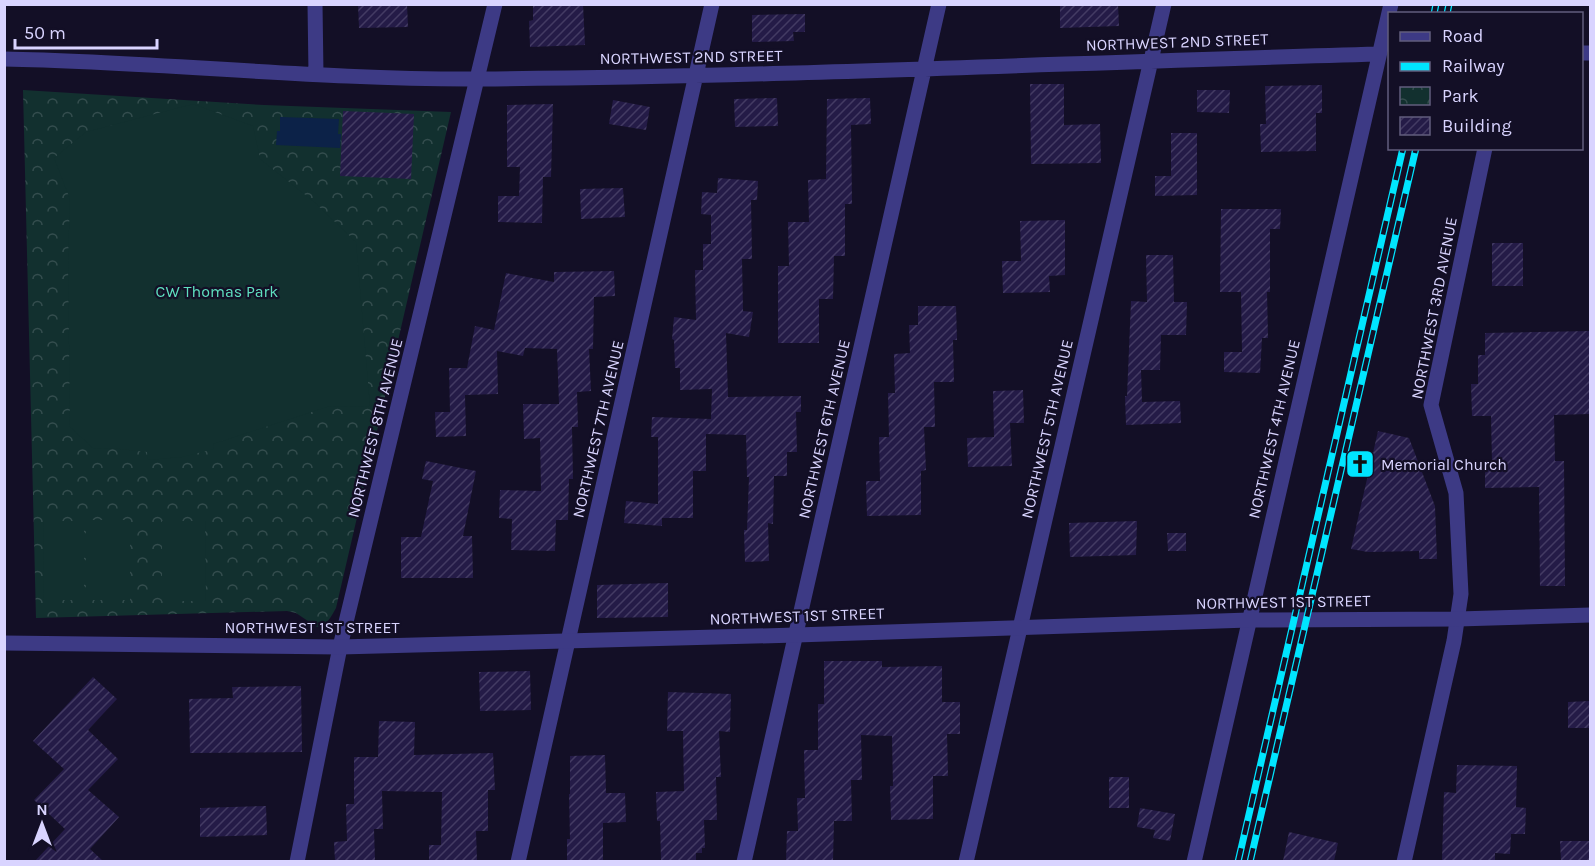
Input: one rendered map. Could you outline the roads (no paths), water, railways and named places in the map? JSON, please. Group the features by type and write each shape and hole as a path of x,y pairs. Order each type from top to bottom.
{"street":[{"path":"315,4 316,74"},
{"name":"NORTHWEST 8TH AVENUE","path":"297,861 340,647 495,4"},
{"name":"NORTHWEST 7TH AVENUE","path":"518,861 712,4"},
{"name":"NORTHWEST 6TH AVENUE","path":"744,861 939,4"},
{"name":"NORTHWEST 5TH AVENUE","path":"966,861 1164,4"},
{"name":"NORTHWEST 4TH AVENUE","path":"1194,861 1388,16"},
{"name":"NORTHWEST 2ND STREET","path":"4,59 316,74 478,79 924,70 1150,60 1379,54"},
{"name":"NORTHWEST 3RD AVENUE","path":"1404,861 1458,619 1461,594 1455,493 1431,405 1485,150"},
{"name":"NORTHWEST 1ST STREET","path":"4,642 340,647 1249,620 1458,619 1590,615"}],"water":[{"path":"280,117 339,119 340,148 276,145 277,131 280,131"}],"railway":[{"path":"1434,12 1436,4"},
{"path":"1447,12 1449,4"},
{"path":"1238,862 1403,150"},
{"path":"1250,862 1416,150"}],"place":[{"name":"Memorial Church","path":"1360,464"}],"park label":[{"name":"CW Thomas Park","path":"217,291"}]}
